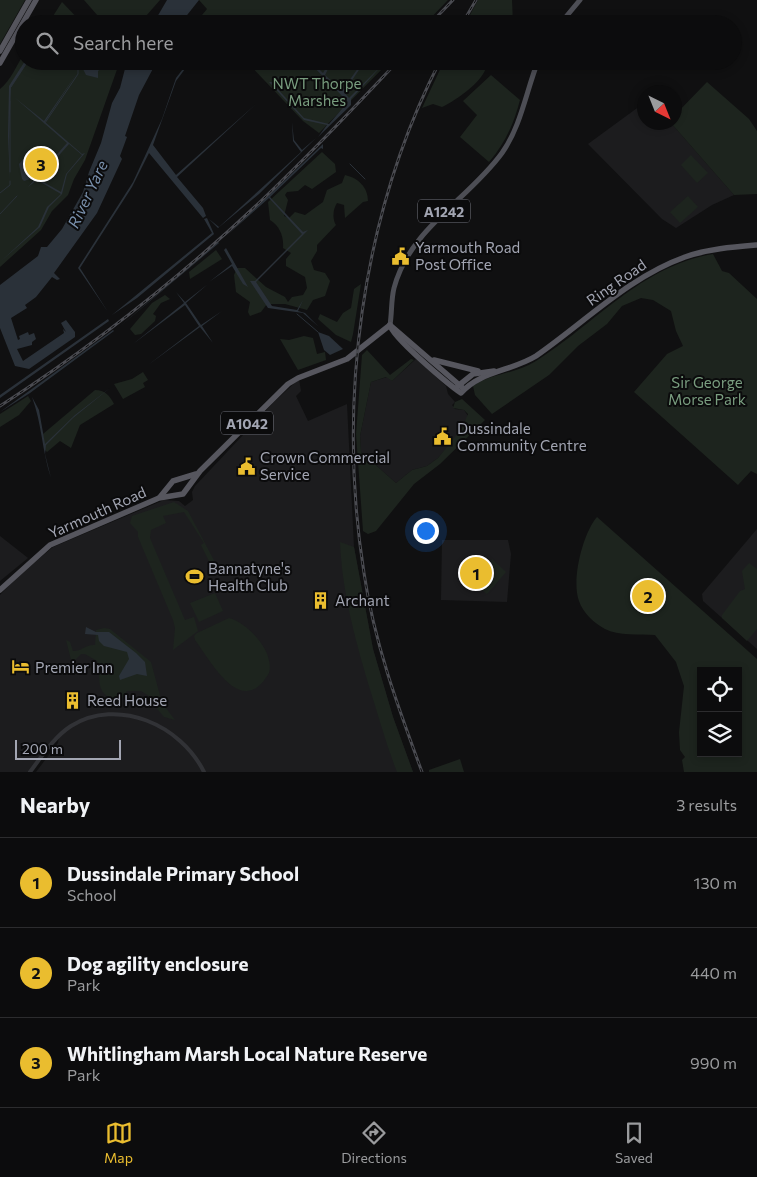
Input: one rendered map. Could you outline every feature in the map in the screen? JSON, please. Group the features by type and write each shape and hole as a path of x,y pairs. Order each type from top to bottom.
{"highway":[{"path":"20,15 29,0"},
{"path":"28,15 36,0"},
{"path":"0,51 15,25"},
{"path":"0,64 15,37"},
{"name":"Ring Road","path":"460,389 536,356 632,284 664,266 706,251 757,245"},
{"path":"390,326 427,357 460,389"},
{"path":"390,326 397,336 460,389"},
{"name":"Yarmouth Road","path":"0,590 50,545 159,498 183,494 186,487 200,472 288,384 298,378 347,359 390,326"},
{"path":"427,357 454,367 479,372"},
{"name":"Ring Road","path":"460,389 479,372 503,370"},
{"path":"460,389 480,375 494,374"},
{"name":"Yarmouth Road","path":"159,498 172,482 200,472"},
{"path":"179,479 184,482 186,487"},
{"path":"169,487 175,495"}],"main road":[{"path":"568,15 580,0"},
{"name":"A1242","path":"390,326 394,289 407,259 437,217 487,171 503,151 517,124 535,70"}],"street":[{"path":"30,772 54,741 70,727 94,716 119,713 146,721 176,736 194,754 204,772"}],"shaded area":[{"path":"637,108 637,130 677,130 734,195 712,205 676,228 662,219 588,144"},
{"path":"416,359 446,386 448,394 455,402 452,405 455,409 464,410 468,416 460,432 438,458 427,466 412,470 396,483 361,452 360,436 371,382 387,377 392,381"},
{"path":"299,379 301,391 296,396 308,421 347,404 354,547 373,649 393,717 413,772 36,772 58,743 59,736 30,772 0,772 0,595 16,578 53,547 164,500 179,501 185,506 193,500 192,492 195,486 274,402"},
{"path":"757,529 757,649 703,601 702,594"},
{"path":"0,536 28,558 0,581"},
{"path":"442,540 508,540 511,554 507,602 441,600"}],"green space":[{"path":"0,0 25,0 15,15 0,44"},
{"path":"84,0 160,0 147,15 97,15"},
{"path":"199,0 448,0 434,15 202,15 207,9"},
{"path":"478,0 512,0 513,15 470,15"},
{"path":"62,2 74,15 54,15"},
{"path":"15,69 117,70 85,160 74,179 68,195 52,211 41,230 0,267 0,89"},
{"name":"NWT Thorpe Marshes","path":"255,70 381,70 319,133 303,121"},
{"path":"440,70 485,70 478,81 455,100 442,107 433,104 422,108"},
{"path":"491,75 520,100 508,133 500,148 489,162 460,137 477,115 463,101"},
{"path":"707,82 749,119 757,131 757,194 734,195 677,130 682,130 682,108"},
{"path":"322,152 335,164 336,172 312,189 305,185 298,191 287,192 285,195 288,200 284,216 289,218 295,212 305,215 323,202 327,190 342,183 345,175 354,178 364,187 368,201 363,202 345,218 344,205 337,203 334,214 336,225 317,245 317,251 311,261 314,270 325,273 330,281 325,296 313,300 307,310 285,304 267,304 261,312 250,316 248,312 250,302 236,292 234,275 237,268 245,268 266,287 285,297 288,302 292,297 303,295 307,288 305,277 286,266 286,259 291,253 283,248 281,232 270,220 268,202"},
{"path":"691,155 708,173 697,183 681,165"},
{"path":"688,196 698,207 680,223 670,212"},
{"path":"216,250 222,259 190,279 189,272"},
{"name":"Sir George Morse Park","path":"713,254 722,271 729,273 757,299 757,474 751,471 738,485 634,392 667,354 683,346 676,331 671,311 653,300 641,298 622,306 607,324 578,346 549,375 492,414 475,395 473,386 488,378 520,369 536,361 641,283 687,261"},
{"path":"361,284 351,342 336,335 318,319 320,314 337,322 343,313 351,308 354,289"},
{"path":"165,295 170,299 161,303 153,314 156,316 155,321 141,334 135,335 130,329 152,303"},
{"path":"304,336 313,338 317,354 325,352 326,360 298,370 280,339 289,340"},
{"path":"367,350 390,375 411,359 414,360 392,381 386,377 371,382 360,436 361,452 396,483 412,470 427,466 438,458 462,428 468,414 464,410 453,408 455,402 462,399 485,420 440,464 414,484 376,531 368,534 363,531 356,434 362,355"},
{"path":"143,372 148,380 143,383 145,387 123,399 114,384 132,379"},
{"path":"95,390 107,394 114,404 80,425 71,448 60,441 47,452 44,449 43,434"},
{"path":"28,396 31,401 19,415 0,427 0,414"},
{"path":"174,502 188,511 217,566 214,571 201,545 204,543 184,512 163,516 166,523 151,530 150,538 185,620 194,617 198,631 173,650 175,628 173,620 138,537 138,532 130,523 132,516"},
{"path":"597,517 757,659 757,772 684,772 682,760 685,757 680,750 679,732 684,686 676,662 655,635 623,634 610,631 597,624 583,610 579,601 576,581 577,569 587,534"},
{"path":"340,542 354,547 373,649 393,717 413,772 397,772 390,753 351,620 341,561"},
{"path":"492,559 506,572 487,594 472,582"},
{"path":"749,563 757,569 757,629 747,641 722,618 722,615 740,591 745,589 742,571"},
{"path":"215,593 223,611 199,622 190,603"},
{"path":"229,618 252,632 268,656 269,673 259,686 248,691 238,689 228,683 195,640 194,636 197,633"},
{"path":"110,629 151,662 162,703 175,720 164,717 154,705 146,707 149,696 141,691 127,691 120,701 105,695 100,684 97,661 85,654 81,654 74,661 71,660 66,640 70,642 73,651 95,645 96,630"},
{"path":"460,759 464,772 429,772 429,770"}],"water":[{"path":"167,0 199,0 187,15 158,15"},
{"path":"19,70 22,70 11,87 10,182 8,136 9,86"},
{"path":"84,70 99,70 98,78 86,75"},
{"name":"River Yare","path":"125,70 152,70 139,95 125,136 127,137 120,156 122,159 97,213 54,273 60,279 57,280 52,277 36,297 25,305 27,308 11,318 18,340 20,339 19,336 28,332 29,335 34,333 36,339 32,342 32,345 17,349 23,361 64,333 63,329 66,332 61,323 66,320 75,332 75,337 29,369 15,366 0,328 0,285 38,256 41,247 47,247 62,229 83,192 101,143 112,103 120,88"},
{"path":"184,70 176,81 153,145 176,175 256,104 177,177 203,208 206,216 203,218 149,153 132,187 80,268 108,312 78,268 133,182 162,119 176,78"},
{"path":"317,70 323,73 325,70 328,70 325,75 342,91 357,70 359,70 344,92 349,98 378,70 351,99 351,105 318,137 327,125 304,120 269,82 274,82 279,76 275,86 304,118 329,124 348,102"},
{"path":"77,73 45,122 82,154 85,153 67,174 62,194 49,207 40,227 0,262 38,227 47,207 61,194 37,180 28,187 67,143 14,97 44,121","holes":["69,144 82,155 66,174 61,192 38,179"]},
{"path":"292,122 294,140 302,150 316,138 259,194 218,228 209,219 219,227 301,152 293,141"},
{"path":"323,144 323,149 321,148 270,197 303,232 308,230 256,282 272,306 297,310 303,300 298,311 305,313 319,327 303,313 268,308 250,281 255,281 302,234 269,198 225,237"},
{"path":"26,156 34,157 40,166 37,171 32,172 30,179 24,181 19,164"},
{"path":"207,218 214,234 137,298 112,315 212,233 204,219"},
{"path":"218,242 219,243 118,328"},
{"path":"226,248 248,287 243,284 232,266 209,282 232,264 224,250"},
{"path":"208,284 186,303 201,325 222,311 202,326 213,343 200,327 148,365 199,326 185,305 133,344 184,303 176,292 185,302"},
{"path":"108,319 109,321 0,398 0,395"},
{"path":"113,330 30,393 0,412"},
{"path":"318,332 329,336 343,349 330,355 324,350"},
{"path":"110,388 73,418 46,445 45,453 32,397 39,410 45,444 75,415"},
{"path":"86,627 96,632 109,632 136,653 145,662 147,676 137,674 120,680 119,676 129,659 127,652 104,646 99,641 98,635 85,634"}],"waterway":[{"path":"11,87 22,70"},
{"path":"45,123 78,74 78,70"},
{"path":"10,101 10,172"},
{"path":"350,164 365,179"},
{"path":"0,193 10,185 10,181"},
{"path":"0,214 17,196"},
{"path":"297,314 318,332"}],"railway":[{"path":"439,15 453,0"},
{"path":"467,15 476,0"},
{"path":"0,406 69,359 169,283 232,228 280,182 389,70"},
{"path":"422,772 380,649 368,599 356,509 353,443 355,377 362,311 374,246 391,182 413,120 436,70"}],"place":[{"name":"Whitlingham Marsh Local Nature Reserve","path":"41,164"},
{"name":"Yarmouth Road Post Office","path":"401,256"},
{"name":"Dussindale Community Centre","path":"443,437"},
{"name":"Crown Commercial Service","path":"246,466"},
{"name":"Dussindale Primary School","path":"476,573"},
{"name":"Bannatyne's Health Club","path":"194,577"},
{"name":"Dog agility enclosure","path":"648,596"},
{"name":"Archant","path":"321,600"},
{"name":"Premier Inn","path":"21,667"},
{"name":"Reed House","path":"73,700"}]}
